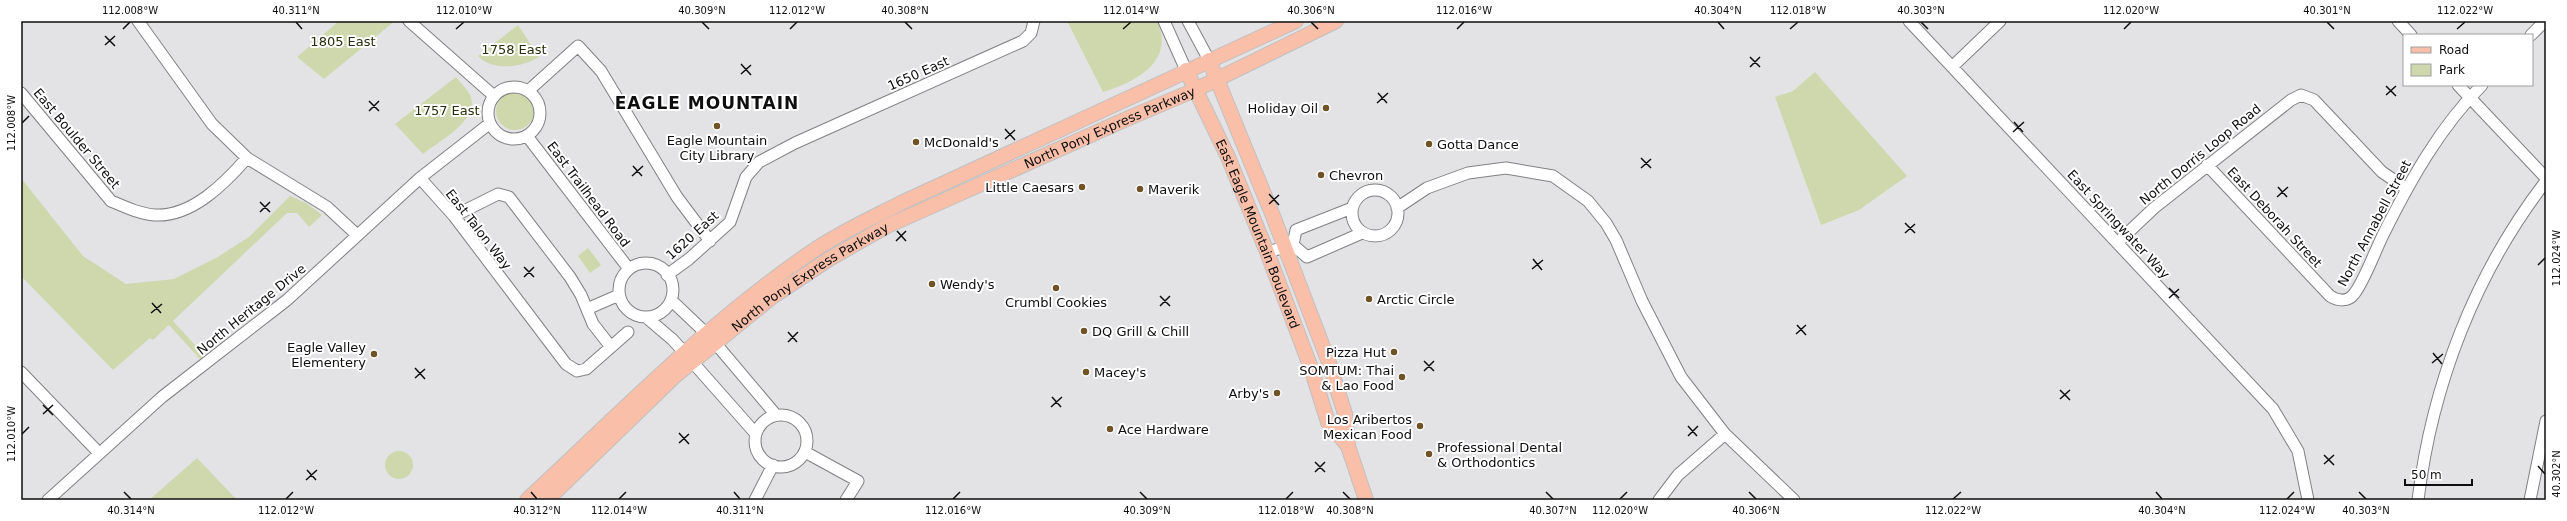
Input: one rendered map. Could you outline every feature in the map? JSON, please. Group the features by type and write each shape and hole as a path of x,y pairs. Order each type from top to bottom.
{"main road":[{"name":"North Pony Express Parkway","path":"711,339 771,281 817,249 858,224 1186,70 1296,21"},
{"name":"North Pony Express Parkway","path":"527,500 711,339 778,292 829,259 887,226 1218,80 1336,21"},
{"name":"East Eagle Mountain Boulevard","path":"1209,60 1289,246 1345,414 1348,446 1366,500"},
{"name":"East Eagle Mountain Boulevard","path":"1186,70 1236,176 1267,252 1312,368 1328,422 1348,446"},
{"name":"North Pony Express Parkway","path":"547,500 657,393 689,357"}],"street":[{"path":"138,21 212,124 247,158 327,207 357,235"},
{"path":"409,21 494,96"},
{"name":"1650 East","path":"814,135 1023,41 1031,34 1034,21"},
{"name":"East Eagle Mountain Boulevard","path":"1164,21 1186,70"},
{"name":"East Eagle Mountain Boulevard","path":"1188,21 1209,60"},
{"name":"East Springwater Way","path":"1909,21 2274,409 2298,451 2308,500"},
{"path":"1952,67 2000,21"},
{"path":"2398,21 2410,34"},
{"path":"2532,34 2545,21"},
{"path":"528,91 578,46 601,70 677,197 710,241"},
{"path":"2418,500 2425,450 2435,407 2463,325 2502,246 2546,180 2459,86"},
{"name":"North Annabell Street","path":"2343,300 2351,297 2356,290 2407,189 2433,148 2470,97 2481,86"},
{"path":"512,87 528,91 537,101 540,116 534,130 527,136 512,140 502,137 489,124 488,108 494,96 499,91 512,87"},
{"name":"East Boulder Street","path":"21,93 111,201 132,211 156,215 178,211 197,203 224,182 247,158"},
{"name":"North Dorris Loop Road","path":"2117,243 2154,208 2207,165 2291,100 2304,96 2314,100 2386,176 2407,189"},
{"name":"North Heritage Drive","path":"48,500 162,397 287,300 420,178 489,124"},
{"name":"1620 East","path":"667,275 710,241 730,222 746,177 759,162 814,135"},
{"name":"East Trailhead Road","path":"527,136 629,269"},
{"name":"East Deborah Street","path":"2207,165 2330,296 2343,300"},
{"path":"1397,208 1427,188 1486,169 1520,169 1553,176 1581,196 1606,223 1642,301 1681,378 1725,434 1792,499"},
{"name":"East Talon Way","path":"420,178 454,216 566,364 577,371 586,369 611,347"},
{"path":"1289,246 1296,230 1352,208 1360,196 1369,191 1377,190 1388,194 1397,208 1398,218 1390,231 1375,237 1362,233 1353,221 1352,208"},
{"path":"454,216 498,194 508,196 570,277 587,309 593,324 611,347 628,332"},
{"path":"1267,252 1289,246 1307,257 1362,233"},
{"path":"646,317 661,312 671,300 672,287 667,275 661,268 645,264 629,269 620,281 619,295 626,308 632,313 646,317 689,357 756,434"},
{"path":"587,309 619,295"},
{"path":"671,300 711,339 776,415"},
{"path":"21,372 99,453"},
{"path":"776,415 788,416 800,423 807,437 805,452 799,460 789,465 773,465 759,454 756,434 765,421 776,415"},
{"path":"2530,500 2546,421"},
{"path":"1659,500 1678,475 1725,434"},
{"path":"805,452 858,481 846,500"},
{"path":"755,500 773,465"}],"green space":[{"name":"1805 East","path":"339,21 395,21 324,79 297,57"},
{"path":"1067,21 1157,21 1161,35 1161,48 1156,59 1149,68 1139,76 1127,83 1103,92"},
{"name":"1758 East","path":"518,25 539,57 517,65 500,66 484,61 478,56"},
{"path":"1815,72 1907,176 1859,210 1821,225 1775,97 1793,91"},
{"name":"1757 East","path":"456,77 470,95 472,104 470,113 457,129 423,154 395,124"},
{"path":"511,92 519,92 529,97 533,104 533,118 529,125 519,130 511,130 501,125 499,122 496,115 496,107 501,97 504,95"},
{"path":"21,178 83,256 126,284 174,279 216,258 249,237 290,196 306,203 322,215 309,227 297,213 287,213 173,321 205,356 200,359 169,325 153,340 150,338 113,370 21,276"},
{"path":"588,248 601,265 590,273 578,256"},
{"path":"399,451 409,455 413,465 409,475 399,479 389,475 385,465 389,455"},
{"path":"197,458 237,500 149,500"}],"place":[{"name":"Holiday Oil","path":"1326,108"},
{"name":"Eagle Mountain City Library","path":"717,126"},
{"name":"McDonald's","path":"916,142"},
{"name":"Gotta Dance","path":"1429,144"},
{"name":"Chevron","path":"1321,175"},
{"name":"Little Caesars","path":"1082,187"},
{"name":"Maverik","path":"1140,189"},
{"name":"Wendy's","path":"932,284"},
{"name":"Crumbl Cookies","path":"1056,288"},
{"name":"Arctic Circle","path":"1369,299"},
{"name":"DQ Grill & Chill","path":"1084,331"},
{"name":"Pizza Hut","path":"1394,352"},
{"name":"Eagle Valley Elementery","path":"374,354"},
{"name":"Macey's","path":"1086,372"},
{"name":"SOMTUM: Thai & Lao Food","path":"1402,377"},
{"name":"Arby's","path":"1277,393"},
{"name":"Los Aribertos Mexican Food","path":"1420,426"},
{"name":"Ace Hardware","path":"1110,429"},
{"name":"Professional Dental & Orthodontics","path":"1429,454"}],"district":[{"name":"EAGLE MOUNTAIN","path":"707,103"}]}
